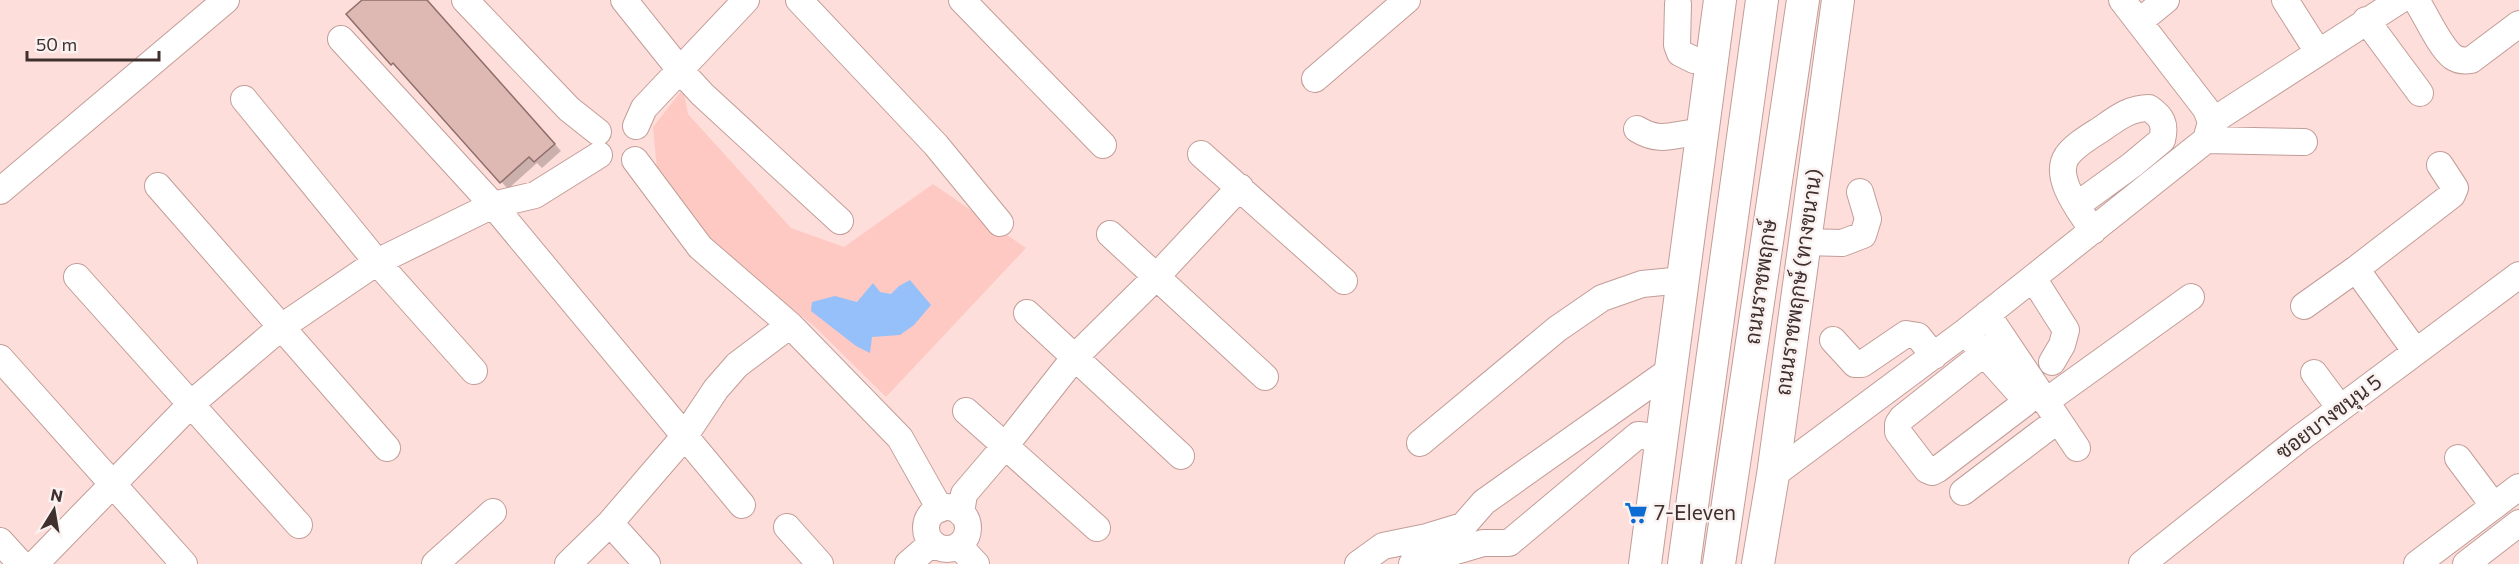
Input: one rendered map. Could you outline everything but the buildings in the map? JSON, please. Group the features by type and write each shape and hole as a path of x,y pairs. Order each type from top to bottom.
{"main road":[{"path":"1645,564 1720,0"},
{"path":"1708,96 1719,71 1737,0"},
{"name":"ถนนราชพฤกษ์","path":"1684,564 1762,0"},
{"name":"ถนนราชพฤกษ์","path":"1719,564 1803,0"},
{"name":"ถนนราชพฤกษ์ (ทางขนาน)","path":"1758,564 1773,475 1838,0"}],"street":[{"path":"0,191 226,0"},
{"path":"35,564 191,404 280,328 377,262 493,205 535,195 598,144 608,121 623,119 636,126 640,133 642,147 635,160 620,165 605,161 598,144 568,109 465,0"},
{"path":"624,0 702,94 840,221"},
{"path":"636,126 644,108 746,0"},
{"path":"799,0 936,145 1000,223"},
{"path":"962,0 1103,145"},
{"path":"1315,79 1407,0"},
{"path":"2122,0 2206,109 2208,131"},
{"path":"2139,22 2166,0"},
{"path":"2285,0 2318,52"},
{"path":"1773,475 1934,356 2093,231 2208,131 2318,52 2400,0"},
{"path":"2416,0 2446,48 2453,57 2462,61 2471,60 2519,24"},
{"path":"1678,4 1677,45 1680,53 1694,60 1711,62"},
{"path":"2366,20 2420,93"},
{"path":"341,39 493,205 742,505"},
{"path":"244,99 377,262 474,371"},
{"path":"1637,129 1647,135 1668,139 1687,132 1704,132"},
{"path":"2208,131 2304,142"},
{"path":"1201,154 1344,281"},
{"path":"635,160 700,247 790,325 900,438 951,511 965,518 969,530 967,555 932,543 926,530 927,523 934,512 951,511 1075,357 1156,277 1240,187"},
{"path":"2304,306 2455,191 2454,183 2440,165"},
{"path":"158,186 387,448"},
{"path":"1804,242 1842,243 1863,235 1868,219 1860,192"},
{"path":"2077,205 2093,231"},
{"path":"1110,234 1264,377"},
{"path":"2355,269 2416,352"},
{"path":"77,277 299,525"},
{"path":"2033,278 2066,330 2062,345 2052,362"},
{"path":"1420,443 1557,329 1602,298 1642,284 1683,280"},
{"name":"ซอยบางขนุน 5","path":"2142,564 2202,514 2340,408 2517,280"},
{"path":"1963,492 2052,411 2191,297"},
{"path":"1027,313 1181,456"},
{"path":"1987,314 2077,448"},
{"path":"568,564 610,523 684,437 716,389 737,366 790,325"},
{"path":"1965,332 2024,398 2025,403 1938,469 1932,472 1927,470 1898,432 1898,424 1902,418 1983,354"},
{"path":"1833,340 1855,364 1862,364 1906,334 1918,336 1934,356"},
{"path":"0,358 184,564"},
{"path":"1358,564 1383,546 1427,537 1463,526 1484,502 1669,371"},
{"path":"2314,373 2340,408"},
{"path":"966,411 1097,528"},
{"path":"1412,564 1483,543 1509,543 1638,435 1647,436 1660,445"},
{"path":"2458,458 2494,506"},
{"path":"2417,564 2519,487"},
{"path":"435,564 494,512"},
{"path":"610,523 647,564"},
{"path":"2466,564 2519,523"},
{"path":"787,527 820,564"},
{"path":"0,541 21,564"},
{"path":"908,564 932,543"}],"shaded area":[{"path":"683,89 688,114 791,228 844,247 933,184 1026,248 886,397 814,326 732,260 679,210 658,181 653,127"}],"water":[{"path":"910,280 931,305 914,325 900,335 872,337 870,353 856,346 811,311 812,302 835,296 857,302 873,283 880,292 891,294"}],"place":[{"name":"7-Eleven","path":"1636,513"}]}
